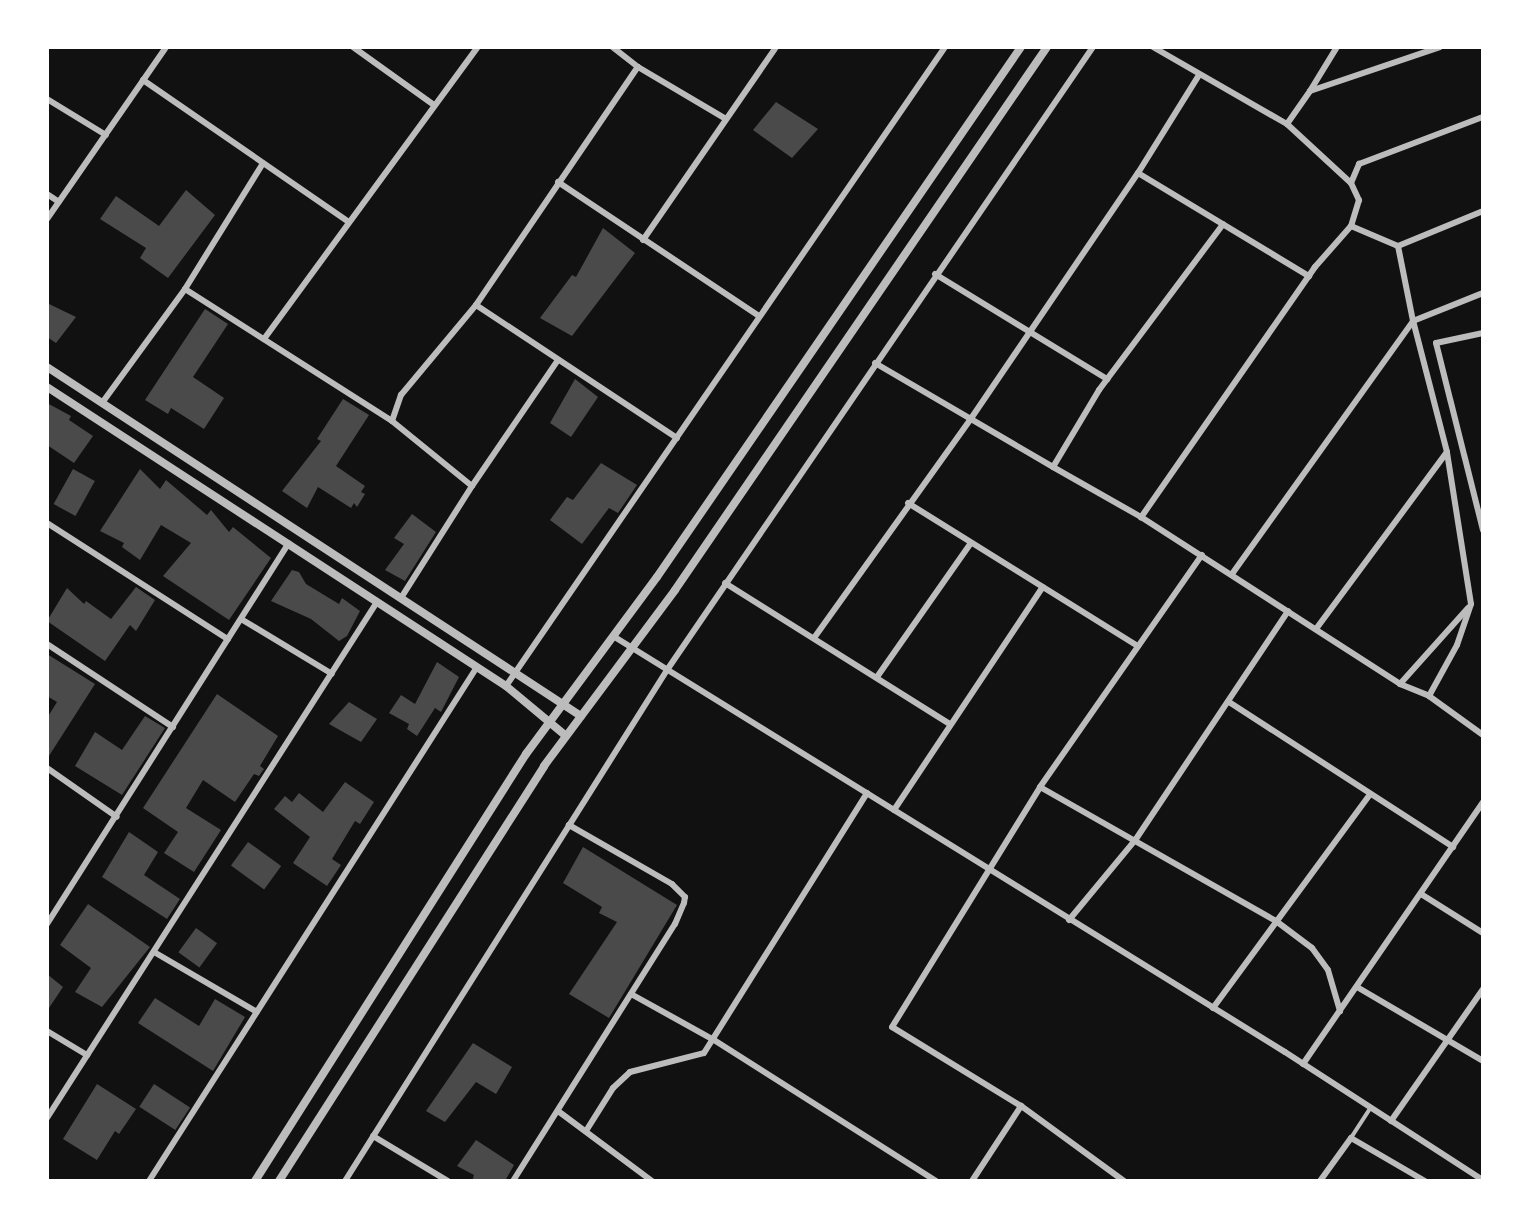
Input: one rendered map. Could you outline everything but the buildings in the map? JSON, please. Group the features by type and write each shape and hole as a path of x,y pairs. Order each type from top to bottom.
{"street":[{"path":"47,219 166,47"},
{"path":"353,47 435,105"},
{"path":"264,339 478,47"},
{"path":"612,47 638,67 726,119"},
{"path":"642,240 776,47"},
{"path":"506,686 945,47"},
{"path":"255,1181 548,724 613,636 1021,47"},
{"path":"279,1181 566,736 632,648 1047,47"},
{"path":"345,1181 667,670 934,274 1093,47"},
{"path":"1141,517 1309,276 1351,226 1359,200 1351,183 1287,124 1153,47"},
{"path":"1287,124 1337,47"},
{"path":"1310,91 1440,47"},
{"path":"392,421 401,395 476,305 638,67"},
{"path":"814,638 908,503 970,420 1027,331 1138,173 1199,75"},
{"path":"144,80 349,222"},
{"path":"47,99 106,135"},
{"path":"1351,183 1360,164 1483,117"},
{"path":"102,403 185,289 263,163"},
{"path":"1138,173 1309,276"},
{"path":"558,182 759,316"},
{"path":"47,194 59,202"},
{"path":"1351,226 1398,246 1483,211"},
{"path":"1053,467 1107,379 1223,224"},
{"path":"1398,246 1413,321 1447,453 1471,604 1457,645 1429,696"},
{"path":"934,274 1107,379"},
{"path":"185,289 392,421 472,486"},
{"path":"1231,574 1413,321 1483,293"},
{"path":"476,305 677,438"},
{"path":"1483,333 1436,343 1483,530"},
{"path":"401,598 472,486 558,360"},
{"path":"875,363 1141,517 1400,684 1429,696 1483,735"},
{"path":"47,367 581,716"},
{"path":"47,387 506,686 548,724 566,736"},
{"path":"1316,629 1447,453"},
{"path":"908,503 1138,646"},
{"path":"47,523 228,639"},
{"path":"877,677 971,542"},
{"path":"47,924 289,543"},
{"path":"1124,1181 1021,1106 892,1027 1040,786 1202,555"},
{"path":"725,583 950,724"},
{"path":"894,810 1043,587"},
{"path":"47,1118 377,602"},
{"path":"1400,684 1471,604"},
{"path":"1069,920 1136,839 1288,611"},
{"path":"241,619 331,674"},
{"path":"613,636 986,870 1303,1064 1483,1180"},
{"path":"47,644 173,727"},
{"path":"149,1181 477,667"},
{"path":"1228,702 1452,847"},
{"path":"47,768 117,817"},
{"path":"1040,786 1276,921 1312,948 1328,970 1340,1011"},
{"path":"586,1131 630,1072 698,1057 713,1040 867,793"},
{"path":"1213,1008 1370,794"},
{"path":"1303,1064 1482,805"},
{"path":"513,1181 675,924 685,897 671,884 569,825"},
{"path":"1421,894 1483,933"},
{"path":"154,952 257,1013"},
{"path":"1357,986 1483,1061"},
{"path":"1391,1121 1483,989"},
{"path":"631,994 713,1040 936,1181"},
{"path":"47,1031 88,1055"},
{"path":"972,1181 1021,1106"},
{"path":"558,1111 586,1131 639,1177 652,1181"},
{"path":"373,1136 448,1181"},
{"path":"1320,1181 1351,1138 1425,1181"}],"lane":[{"path":"1351,1138 1370,1109"}]}
